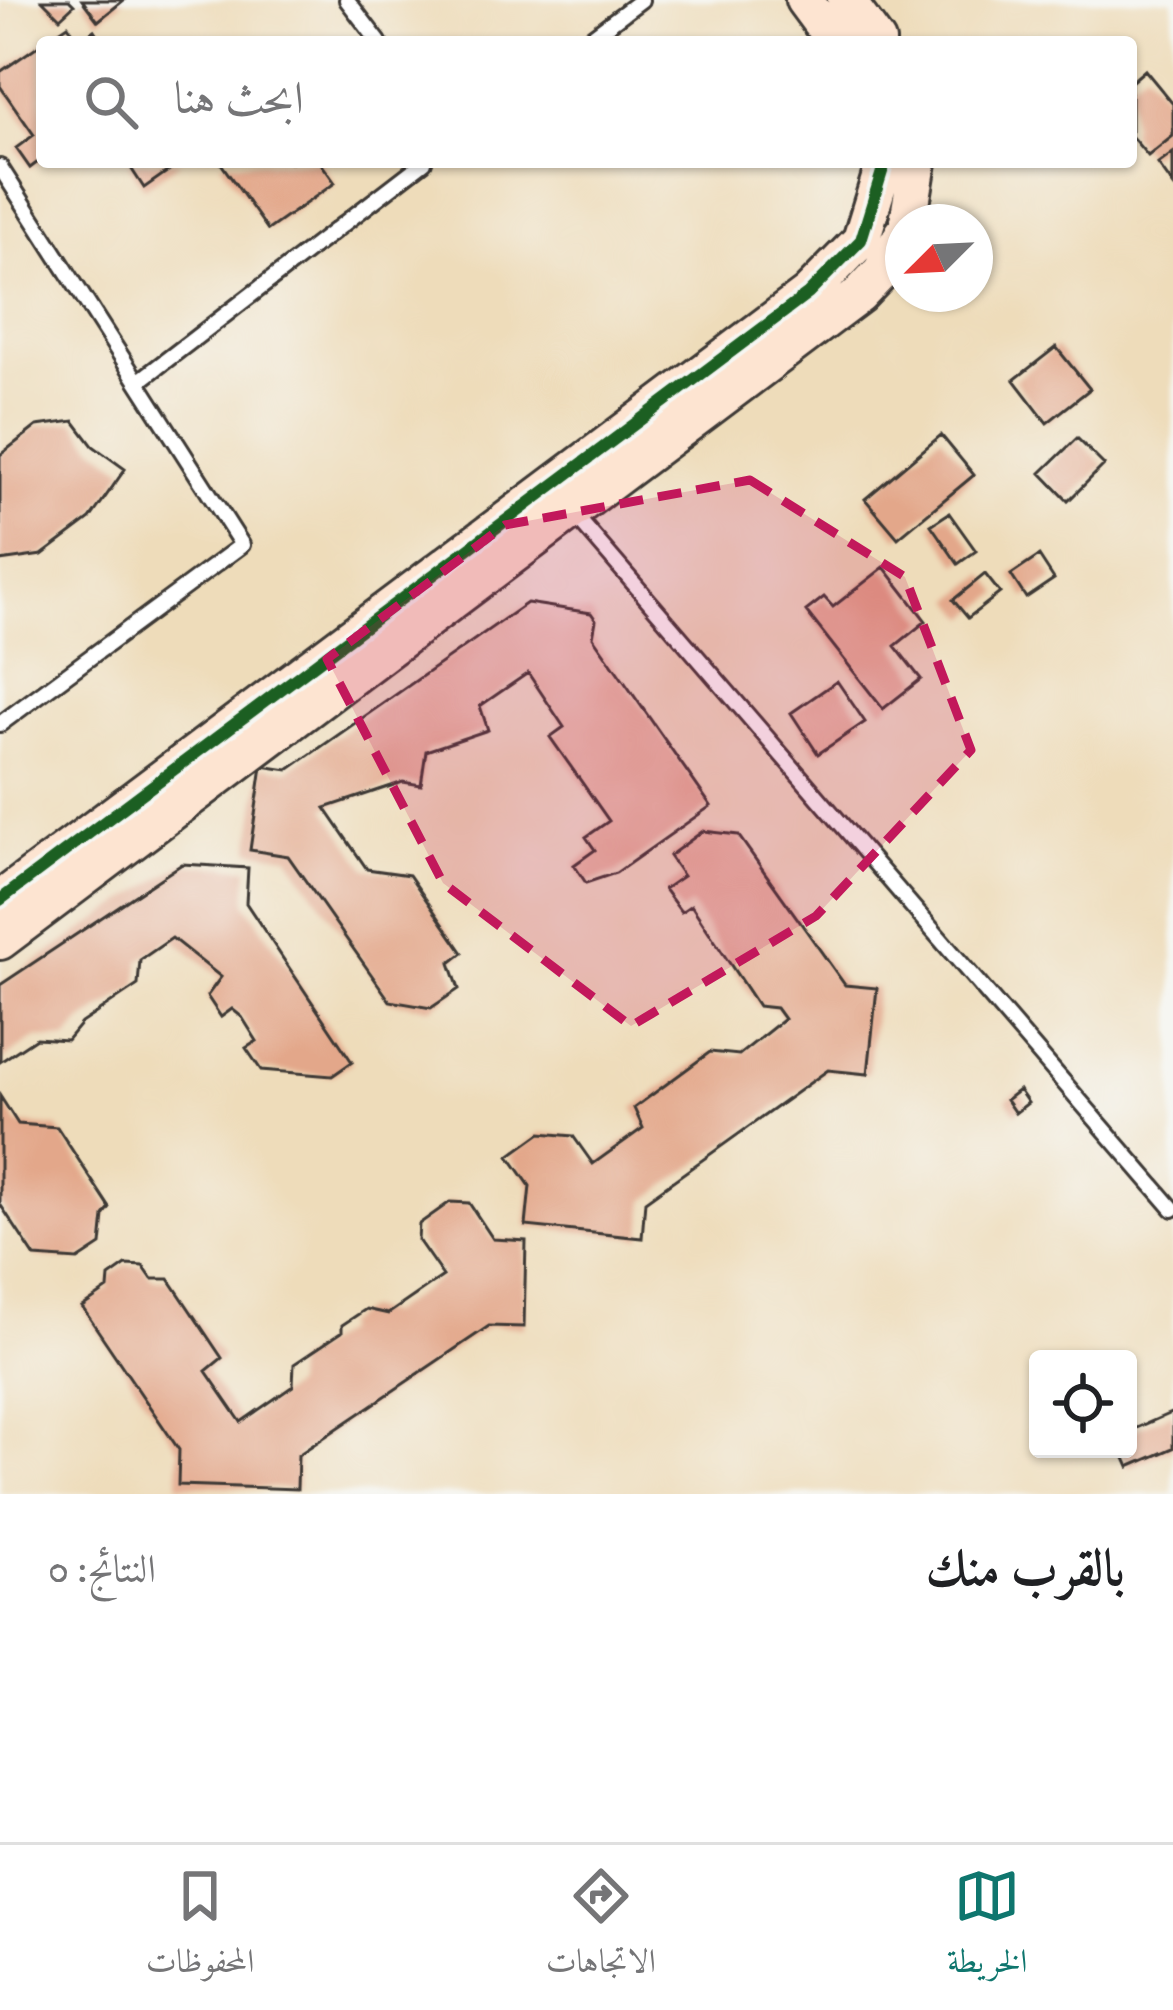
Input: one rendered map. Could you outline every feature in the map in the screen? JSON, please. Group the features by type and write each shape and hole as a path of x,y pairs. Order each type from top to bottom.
{"street":[{"path":"804,0 831,36"},
{"path":"846,0 873,36"},
{"path":"0,900 808,294 862,240 883,168"},
{"path":"911,204 917,168"},
{"path":"0,941 859,295 885,265"}],"lane":[{"path":"347,0 374,36"},
{"path":"593,36 641,0"},
{"path":"0,167 242,545 0,724"},
{"path":"138,382 416,168"},
{"path":"571,511 1173,1209"}],"highlighted area":[{"path":"750,480 905,577 971,750 816,916 631,1026 443,883 327,659 505,525"}],"building":[{"path":"42,0 69,0 74,5 60,18"},
{"path":"82,0 124,0 98,21"},
{"path":"68,25 76,36 52,36"},
{"path":"36,47 36,164 30,168 16,148 34,135 0,86 0,72"},
{"path":"1145,70 1173,104 1173,136 1148,156 1137,143 1137,77"},
{"path":"1173,153 1173,185 1158,164"},
{"path":"131,168 172,168 144,188"},
{"path":"224,168 324,168 335,183 268,230"},
{"path":"1056,347 1090,389 1047,423 1014,380"},
{"path":"74,421 93,446 125,469 90,519 42,555 0,561 0,455 37,426"},
{"path":"941,435 974,475 898,538 865,499"},
{"path":"1077,438 1104,465 1068,501 1041,473"},
{"path":"949,513 976,551 958,564 931,525"},
{"path":"1039,556 1054,579 1026,598 1011,575"},
{"path":"884,567 926,621 895,646 921,679 883,709 806,611 824,597 833,607"},
{"path":"985,574 1000,593 968,618 953,600"},
{"path":"527,603 591,613 596,620 593,637 711,806 616,873 586,883 574,865 595,850 586,837 609,821 550,737 564,727 528,673 480,706 488,730 426,751 421,785 403,782 325,808 367,869 409,875 463,953 450,963 459,989 431,1008 390,1001 288,856 250,850 262,766 288,770"},
{"path":"837,681 865,722 818,754 791,713"},
{"path":"703,831 738,835 845,985 877,988 868,1074 828,1070 645,1201 642,1238 526,1226 530,1186 509,1156 541,1133 573,1136 593,1164 643,1128 634,1108 710,1052 739,1055 784,1019 776,1008 758,1006 691,905 681,912 664,889 683,876 669,856"},
{"path":"182,864 248,868 246,903 352,1062 332,1076 261,1070 246,1048 257,1041 242,1017 232,1009 221,1017 207,996 221,977 172,938 140,960 138,985 81,1023 67,1040 36,1038 0,1062 0,985"},
{"path":"1019,1090 1028,1103 1015,1113 1006,1100"},
{"path":"0,1096 18,1124 57,1127 110,1208 104,1216 101,1245 78,1260 35,1257 0,1204"},
{"path":"450,1202 469,1203 493,1239 526,1241 524,1327 489,1326 298,1455 297,1489 178,1485 179,1450 82,1307 108,1289 109,1277 126,1265 143,1266 152,1279 169,1279 222,1358 206,1371 241,1422 293,1386 294,1364 342,1332 342,1325 366,1309 388,1314 443,1276 418,1240 419,1224"},
{"path":"1173,1412 1173,1448 1129,1467 1125,1458 1137,1458 1137,1428"}],"cycle path":[{"path":"0,900 808,294 861,240 883,168"}]}
